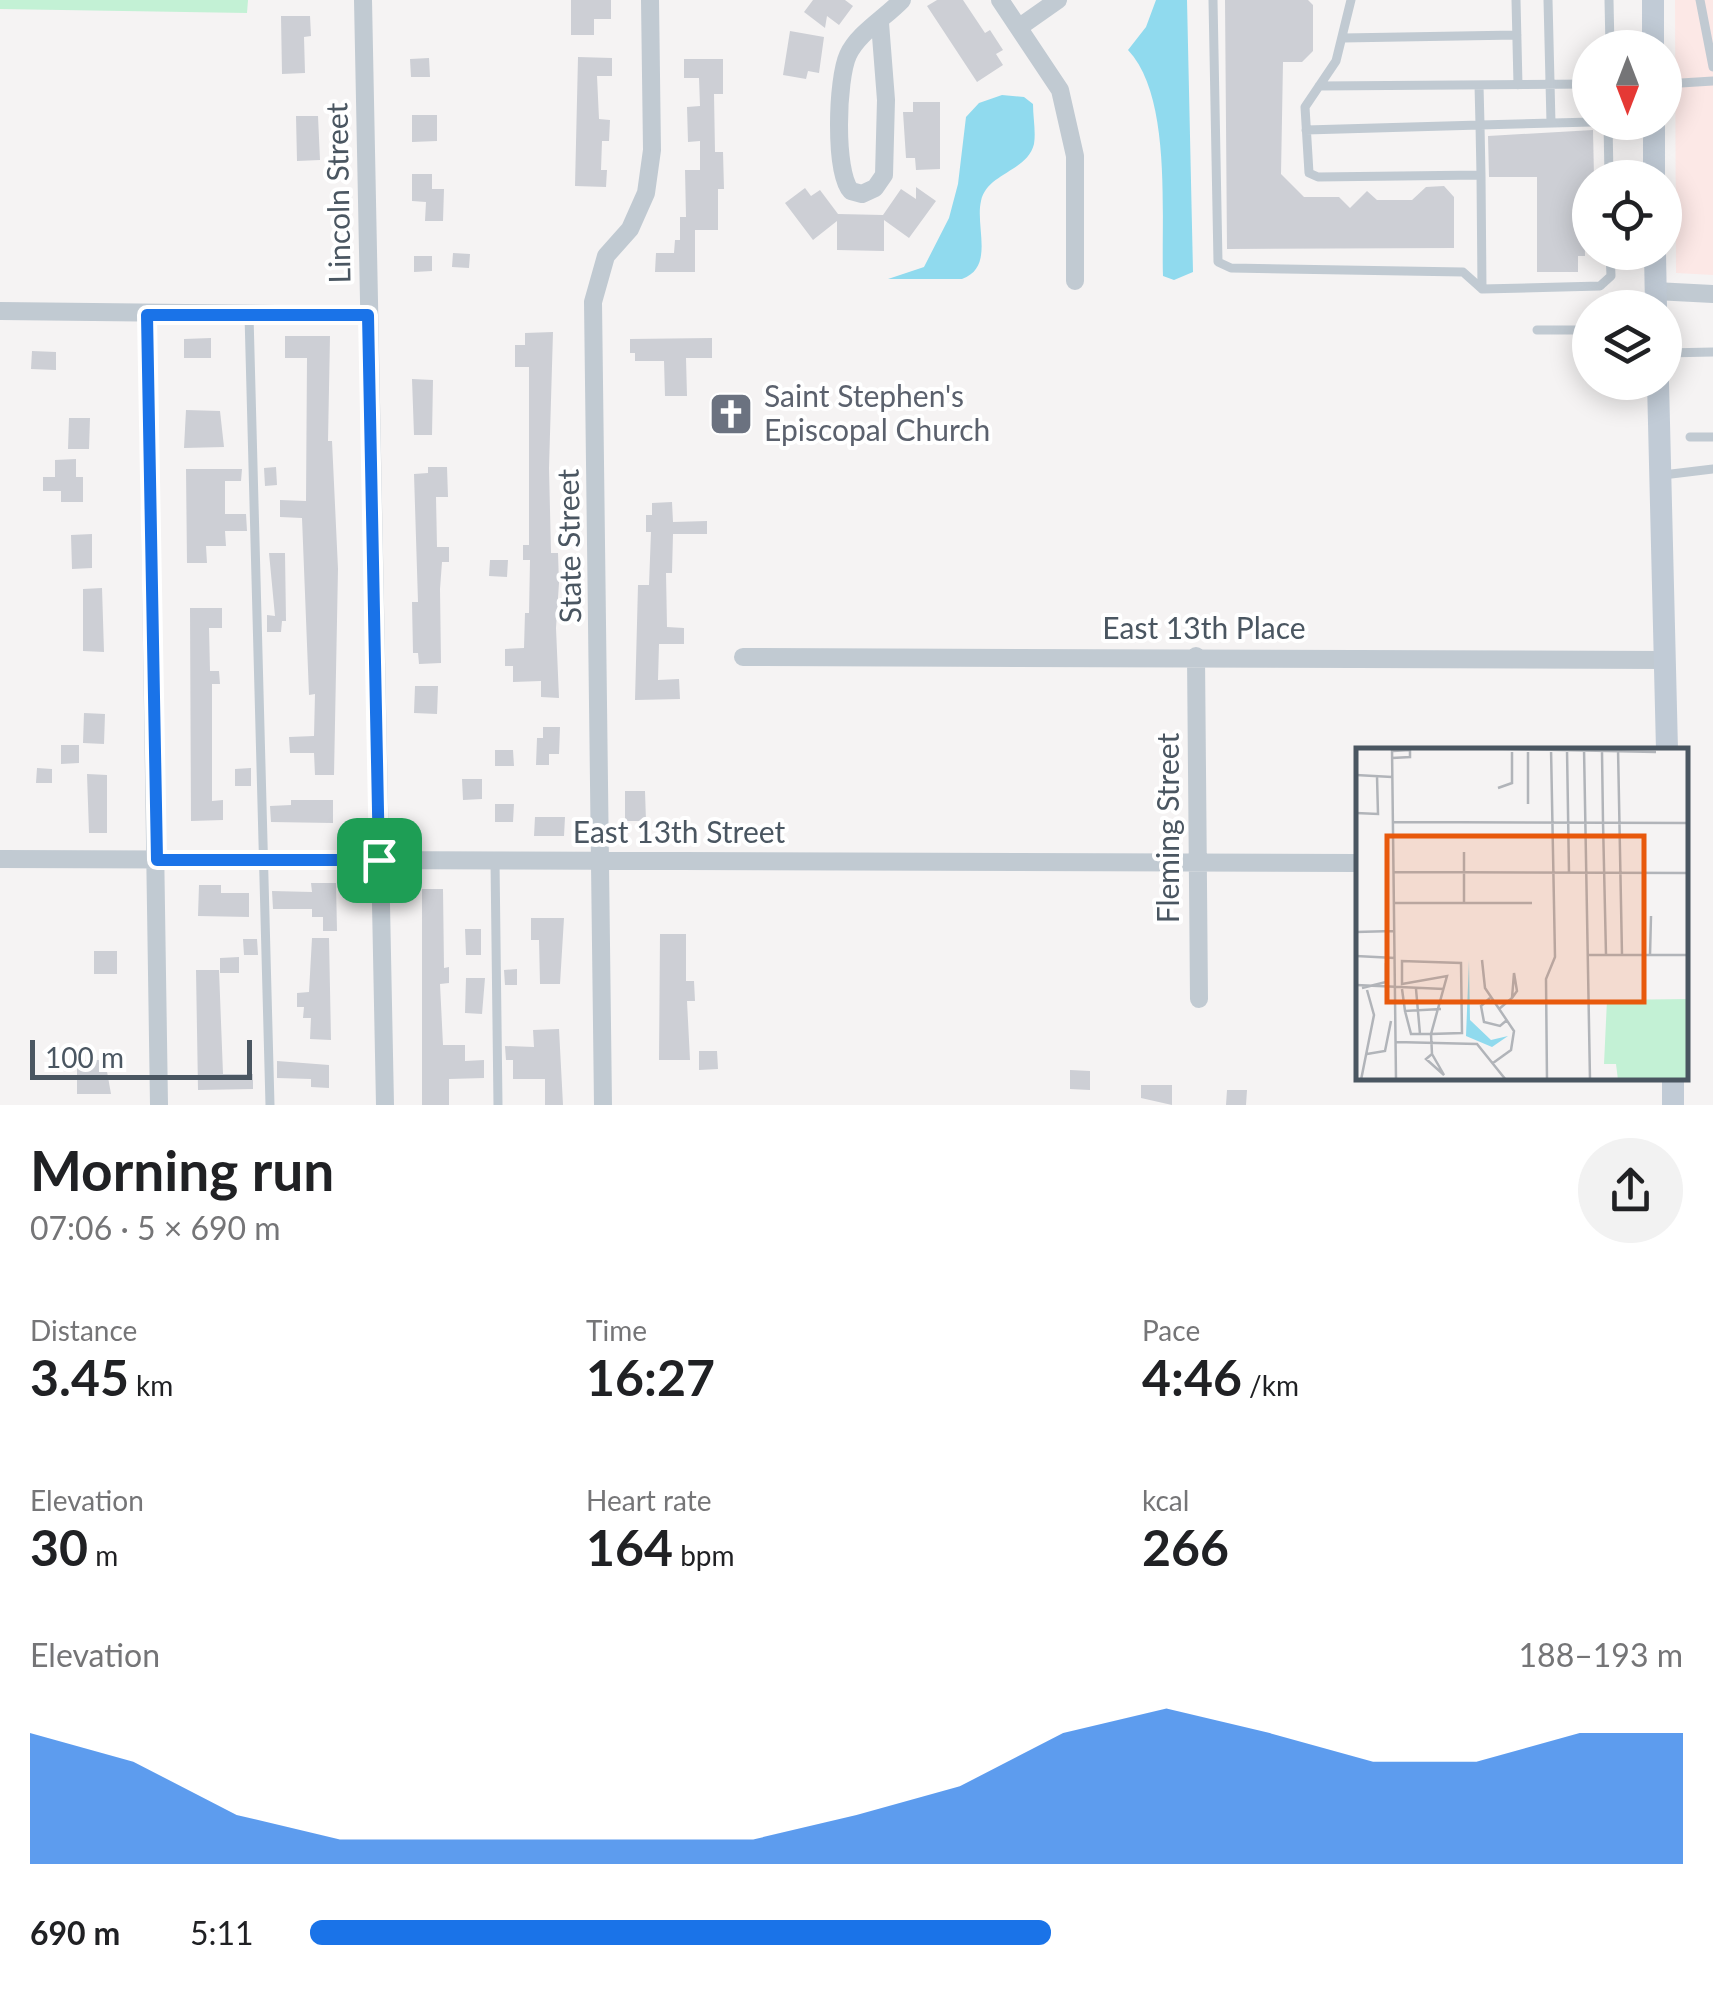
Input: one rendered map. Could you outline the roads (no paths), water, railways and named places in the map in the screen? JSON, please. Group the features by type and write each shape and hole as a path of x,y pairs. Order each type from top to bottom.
{"main road":[{"path":"1653,0 1653,30"},
{"path":"1658,400 1668,748"}],"street":[{"name":"Lincoln Street","path":"364,0 385,1105"},
{"name":"State Street","path":"603,1105 592,302 606,256 630,229 646,193 652,150 650,0"},
{"path":"880,23 886,100 884,176 875,188 862,194 851,191 840,173 842,74 858,39 902,0"},
{"path":"1000,0 1022,26 1060,90 1075,156 1075,281"},
{"path":"1022,26 1058,0"},
{"path":"1682,297 1713,294"},
{"path":"0,311 368,315"},
{"path":"147,315 159,1105"},
{"name":"Fleming Street","path":"1196,656 1200,999"},
{"name":"East 13th Place","path":"743,657 1666,660"},
{"name":"East 13th Street","path":"0,859 1356,863"}],"lane":[{"path":"1213,0 1218,262 1231,268 1463,272 1482,289 1600,286 1611,276 1611,270"},
{"path":"1351,0 1336,61 1305,107 1308,172 1318,177 1480,175"},
{"path":"1516,0 1518,85"},
{"path":"1548,0 1551,123"},
{"path":"1609,0 1610,30"},
{"path":"1700,0 1708,11 1713,67"},
{"path":"1344,38 1517,35"},
{"path":"1682,83 1713,81"},
{"path":"1319,86 1572,84"},
{"path":"1479,85 1482,289"},
{"path":"1306,130 1572,122"},
{"path":"249,315 270,1105"},
{"path":"1537,330 1572,330"},
{"path":"1682,353 1713,352"},
{"path":"1690,438 1713,437"},
{"path":"1660,476 1713,469"},
{"path":"495,860 498,1105"}],"water":[{"path":"1156,0 1187,0 1193,272 1174,280 1163,276 1161,157 1152,96 1142,70 1128,50 1146,27"},
{"path":"1002,95 1024,97 1033,104 1034,144 1024,161 985,192 980,211 982,245 978,265 962,279 888,279 924,267 949,218 958,184 966,117 979,103"}],"place":[{"name":"Saint Stephen's Episcopal Church","path":"731,414"}]}
